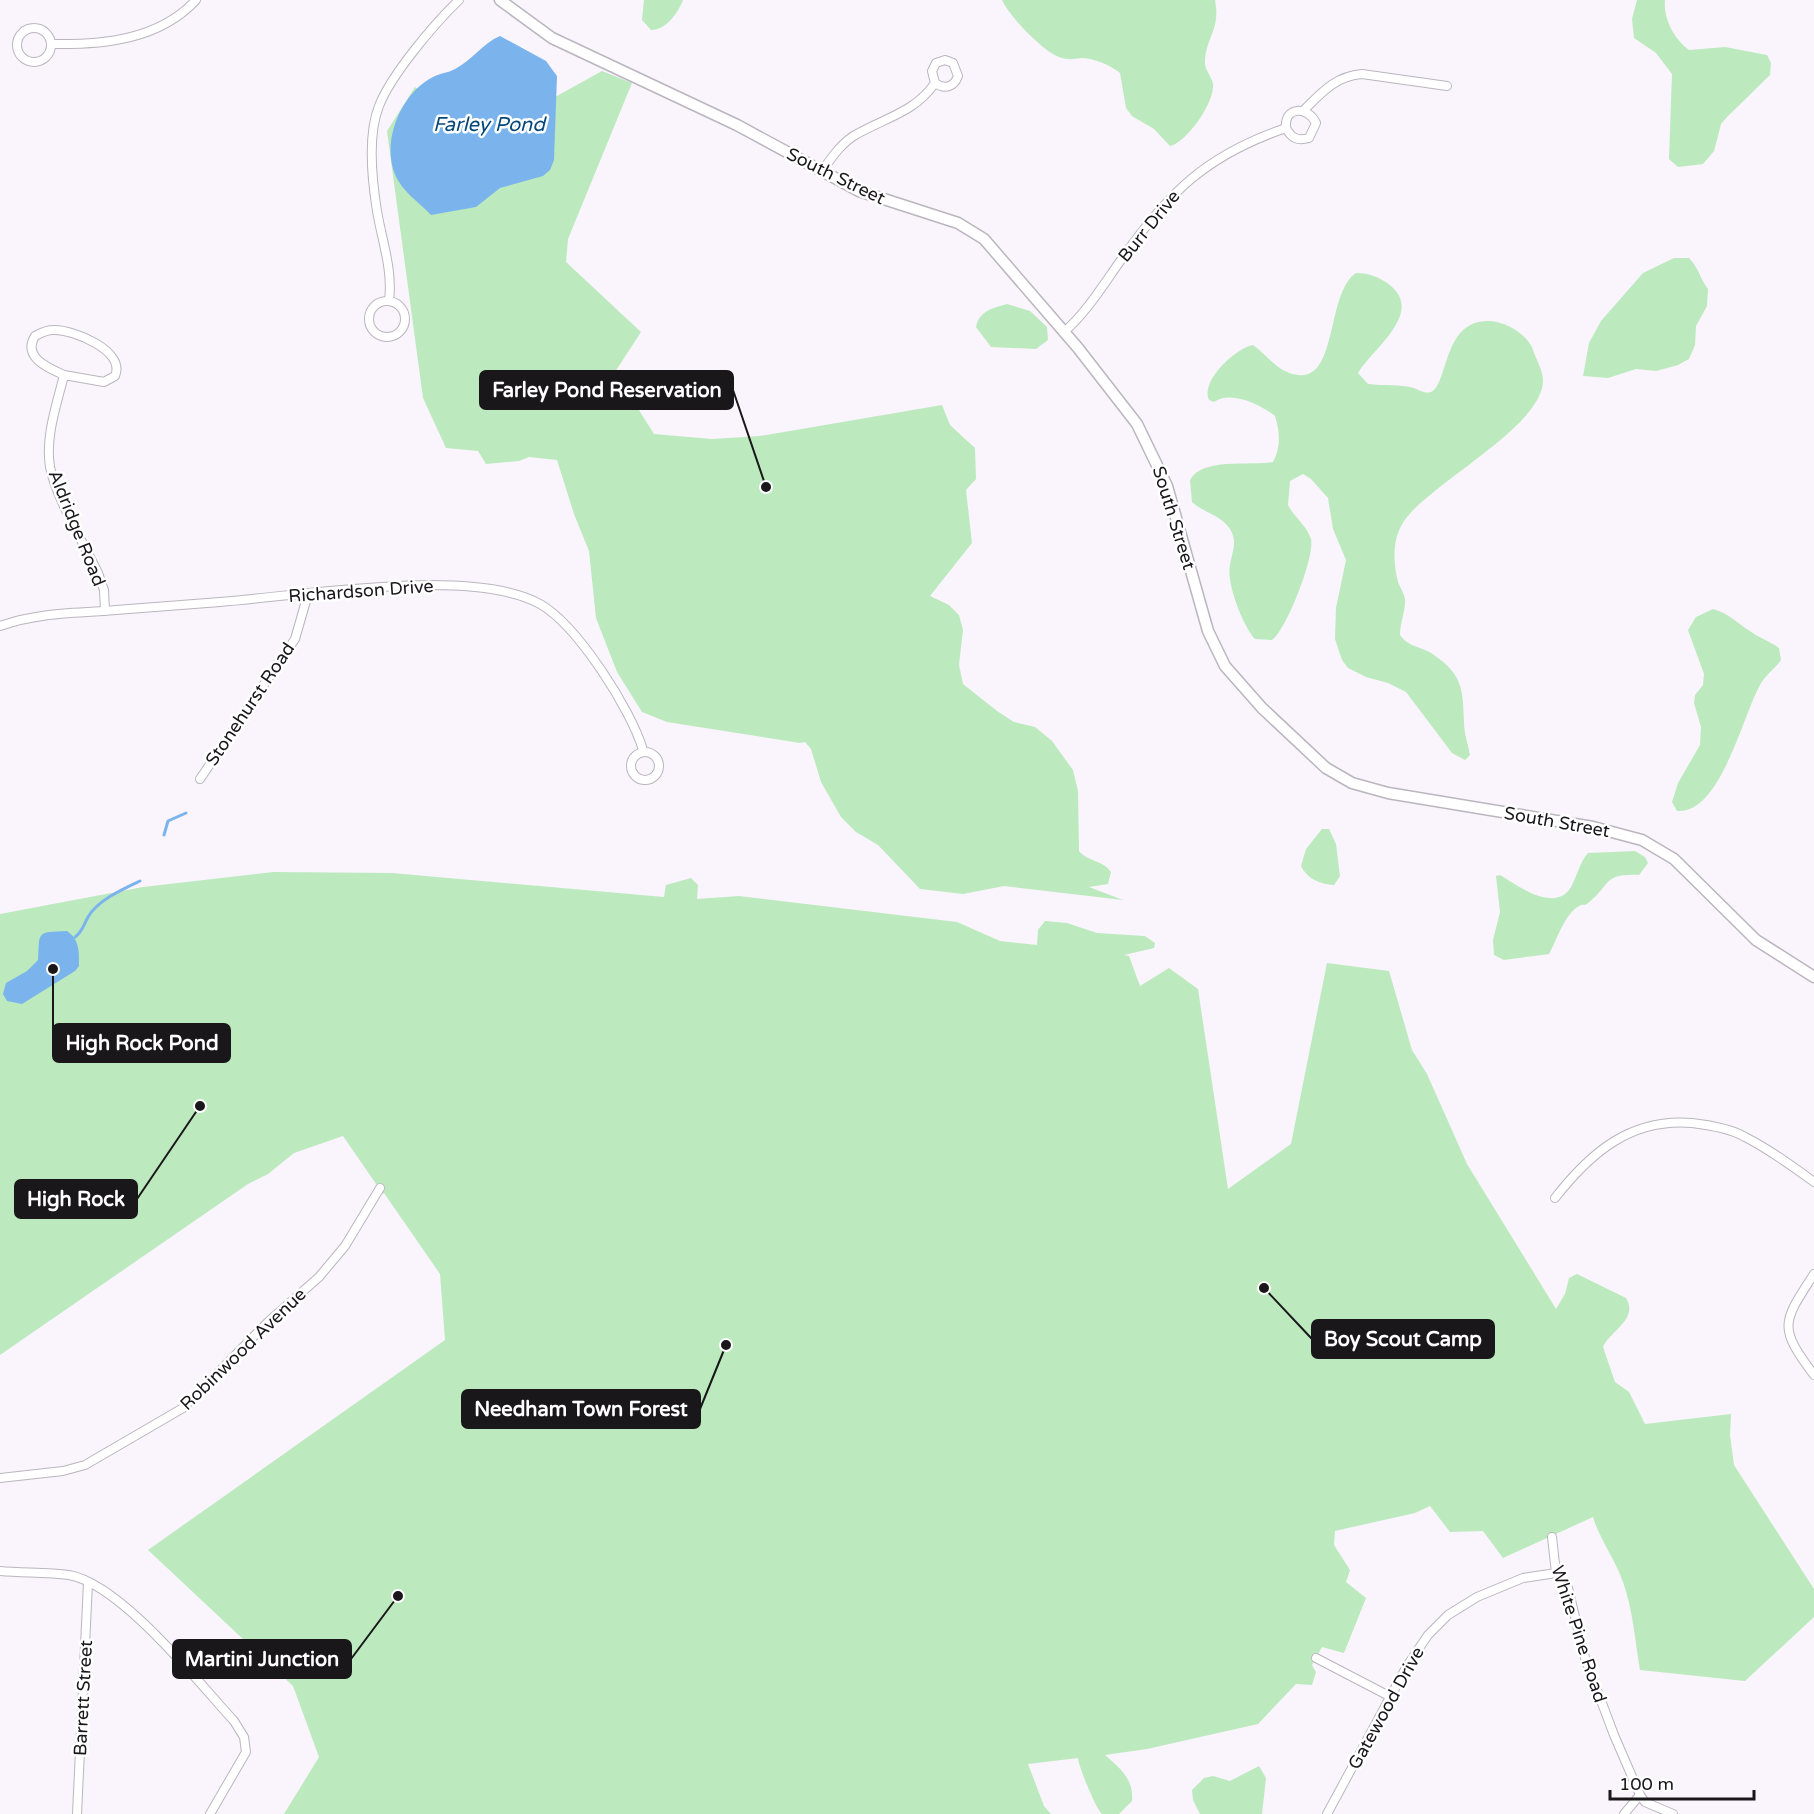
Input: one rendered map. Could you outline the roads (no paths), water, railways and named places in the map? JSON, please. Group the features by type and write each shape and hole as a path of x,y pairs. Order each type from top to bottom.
{"street":[{"path":"51,44 116,40 146,34 176,18 196,0"},
{"path":"389,301 390,276 376,209 373,164 374,127 379,106 397,76 442,16 459,0"},
{"name":"South Street","path":"500,0 552,38 737,125 859,191 971,229 990,244 1137,424 1167,486 1208,632 1226,666 1262,708 1326,768 1352,783 1388,793 1593,827 1642,840 1674,859 1756,940 1814,976"},
{"path":"31,28 45,32 51,44 48,56 38,63 22,58 16,47 19,35 31,28"},
{"path":"1286,128 1291,137 1300,140 1309,138 1316,123 1312,115 1304,110 1336,81 1349,75 1362,74 1447,86"},
{"path":"822,171 848,140 910,109 935,83"},
{"name":"Burr Drive","path":"1064,332 1082,314 1141,231 1173,194 1210,163 1259,137 1286,128 1287,117 1293,111 1304,110"},
{"path":"389,301 401,308 405,321 398,333 385,336 373,330 370,316 376,305 389,301"},
{"path":"62,330 92,340 112,357 117,365 115,376 104,382 64,375 38,362 32,352 31,344 35,336 45,331 62,330"},
{"name":"Aldridge Road","path":"64,375 54,412 50,468 98,573 104,590 105,611"},
{"name":"Richardson Drive","path":"0,626 47,614 308,594 448,586 487,589 534,601 560,618 587,650 635,726 643,750"},
{"name":"Stonehurst Road","path":"200,779 295,639 308,594"},
{"path":"1555,1198 1582,1164 1609,1142 1647,1126 1676,1122 1701,1124 1744,1136 1814,1182"},
{"name":"Robinwood Avenue","path":"0,1478 63,1471 85,1465 183,1408 259,1330 302,1293 335,1260 380,1188"},
{"path":"1814,1274 1796,1300 1788,1317 1787,1331 1793,1348 1814,1375"},
{"name":"White Pine Road","path":"1552,1537 1556,1573 1568,1588 1585,1658 1640,1795"},
{"path":"0,1571 71,1575 110,1594 136,1617 234,1721 244,1737 246,1752 210,1814"},
{"name":"Gatewood Drive","path":"1327,1814 1417,1650 1448,1615 1500,1587 1533,1576 1556,1573"},
{"name":"Barrett Street","path":"76,1814 88,1583"},
{"path":"1316,1658 1391,1697"},
{"path":"1624,1814 1640,1795 1645,1802 1673,1814"}],"water":[{"name":"Farley Pond","path":"500,36 546,61 557,76 554,160 550,170 543,176 500,188 476,207 431,215 402,187 393,168 391,154 395,123 410,96 421,85 461,66"},
{"path":"67,931 74,938 78,947 79,966 75,971 22,1004 7,1001 3,994 6,983 27,971 38,960 41,935"}],"waterway":[{"path":"164,835 168,821 186,813"},
{"path":"75,937 98,905 140,881"}],"place":[{"name":"Farley Pond Reservation","path":"766,487"},
{"name":"High Rock Pond","path":"53,969"},
{"name":"High Rock","path":"200,1106"},
{"name":"Boy Scout Camp","path":"1264,1288"},
{"name":"Needham Town Forest","path":"726,1345"},
{"name":"Martini Junction","path":"398,1596"}]}
